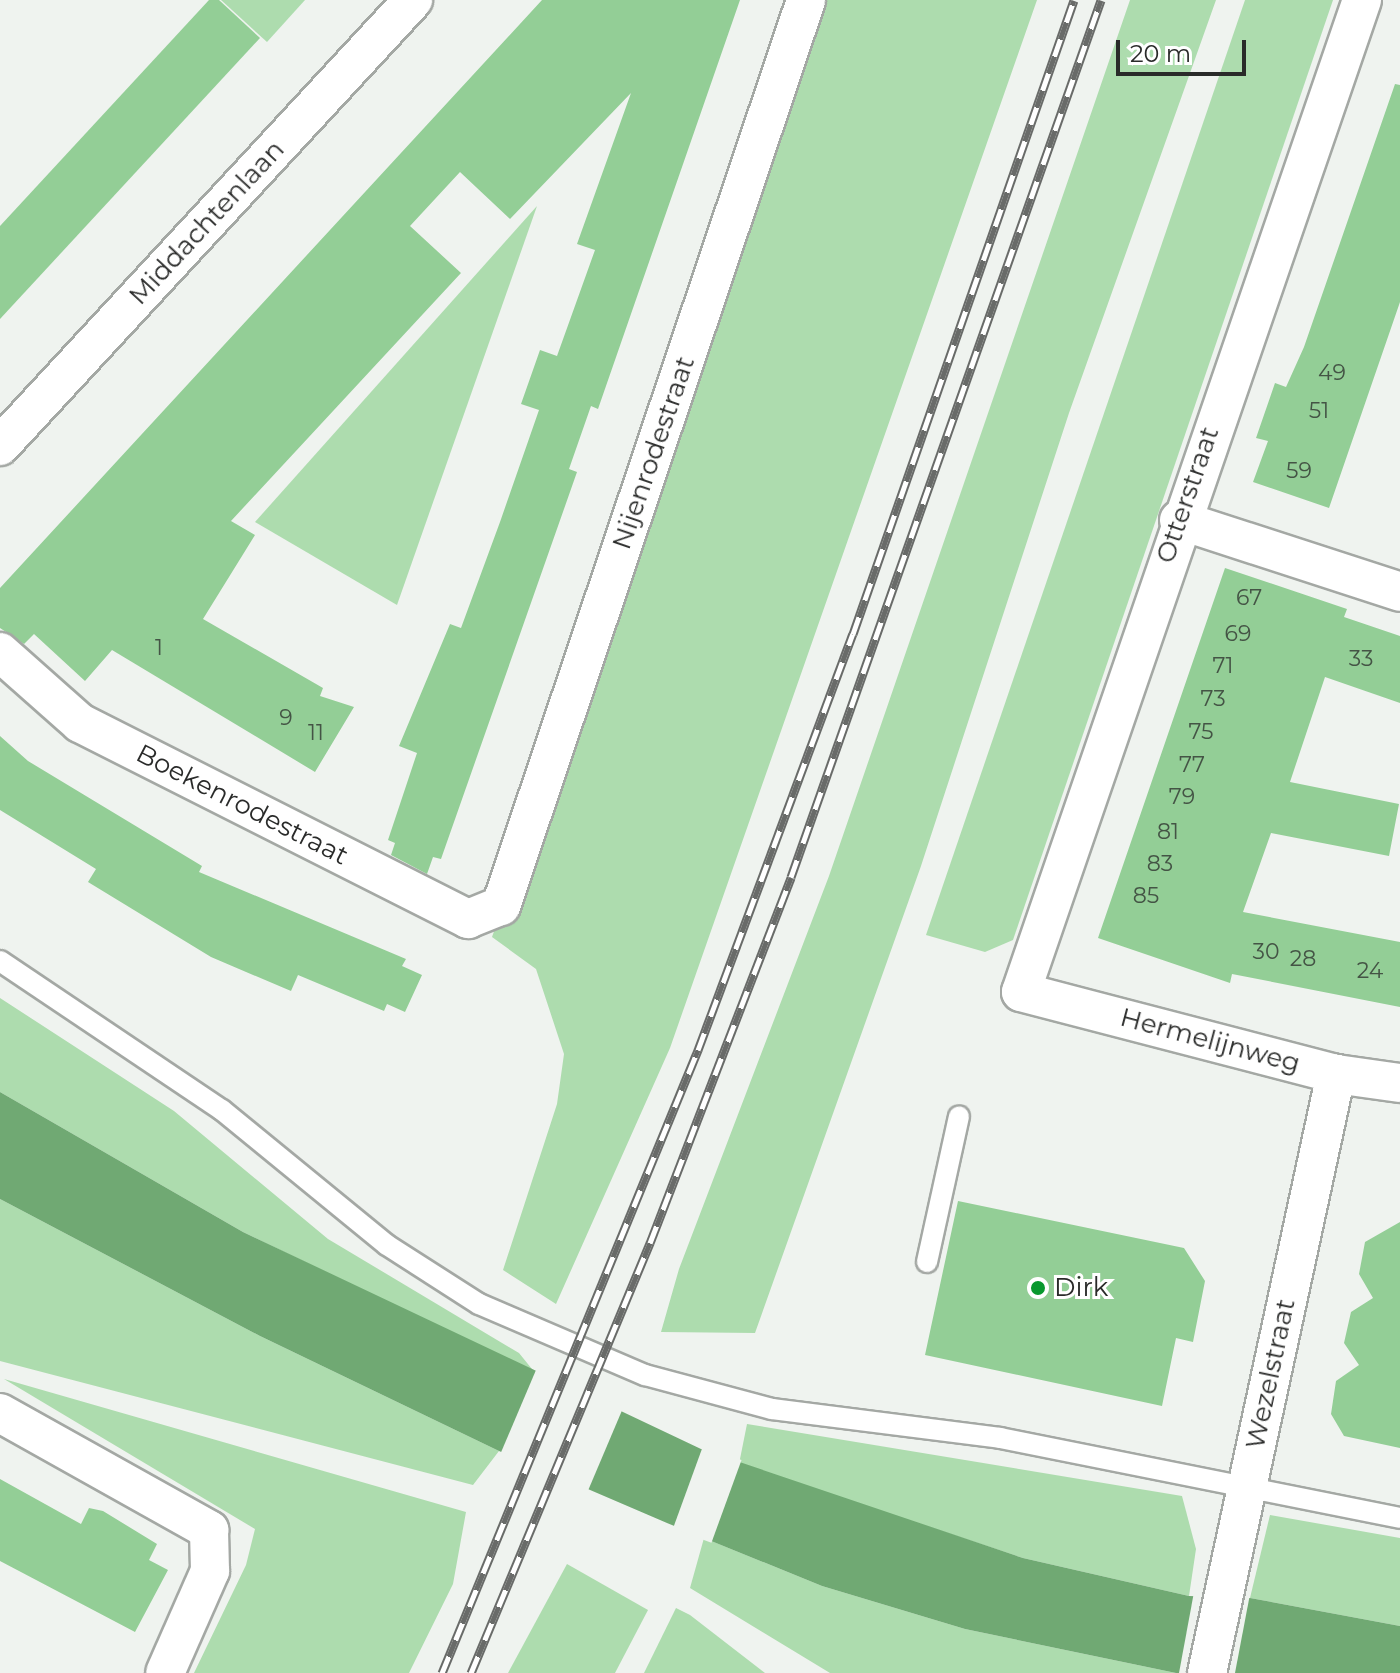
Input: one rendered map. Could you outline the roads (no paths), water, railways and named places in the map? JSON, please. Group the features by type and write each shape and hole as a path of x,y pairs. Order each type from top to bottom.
{"street":[{"name":"Middachtenlaan","path":"0,446 413,0"},
{"name":"Nijenrodestraat","path":"501,906 806,0"},
{"name":"Otterstraat","path":"1021,992 1179,520 1362,0"},
{"path":"1179,520 1400,592"},
{"name":"Boekenrodestraat","path":"0,652 80,723 468,919 501,906"},
{"name":"Hermelijnweg","path":"1021,992 1336,1074 1400,1083"},
{"name":"Wezelstraat","path":"1207,1673 1336,1074"},
{"path":"0,1413 209,1530 210,1571 165,1673"}],"lane":[{"path":"0,961 222,1110 387,1245 466,1296 645,1375 772,1409 1000,1438 1400,1518"},
{"path":"927,1262 959,1116"}],"railway":[{"path":"442,1673 698,1050 853,634 1074,0"},
{"path":"471,1673 650,1243 791,877 1101,0"}],"place":[{"name":"Dirk","path":"1038,1288"}]}
